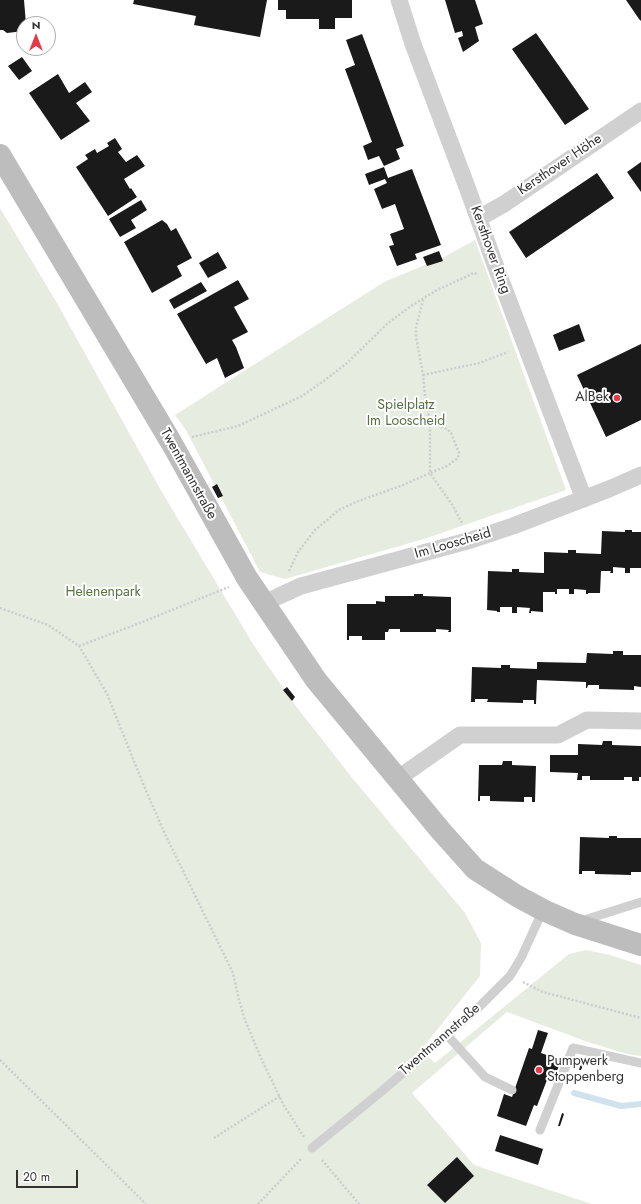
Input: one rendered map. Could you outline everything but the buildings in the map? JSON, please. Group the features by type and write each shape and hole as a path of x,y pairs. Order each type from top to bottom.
{"street":[{"name":"Kersthover Ring","path":"399,0 413,44 584,499"},
{"name":"Kersthover Höhe","path":"478,218 504,204 641,111"},
{"name":"Twentmannstraße","path":"0,155 171,442 247,578 270,601 316,680 397,779 475,869 517,896 543,910 575,924 641,945"},
{"name":"Im Looscheid","path":"270,601 301,586 471,540 584,499 641,475"},
{"path":"397,779 460,735 558,736 587,720 641,721"}],"lane":[{"path":"575,924 641,902"},
{"name":"Twentmannstraße","path":"312,1148 447,1035 480,1006 510,976 521,958 543,910"},
{"path":"447,1035 485,1077 512,1090"},
{"path":"540,1130 573,1048 641,1063"}],"path":[{"path":"171,442 238,426 302,396 347,363 387,324 410,306 423,300 437,290 470,276 473,273 480,276 497,270"},
{"path":"423,300 417,317 416,337 424,375 425,396 430,422 430,473 453,506 471,540"},
{"path":"424,375 479,363 525,345"},
{"path":"270,601 298,552 316,530 328,519 340,510 356,502 403,485 447,466 458,458 459,453 451,433 447,429 430,422"},
{"path":"79,646 218,593 247,578"},
{"path":"0,608 48,625 79,646 107,694 165,834 233,973 245,1020 261,1058 283,1104 306,1138"},
{"path":"510,976 543,992 641,1018"},
{"path":"0,1060 146,1204"},
{"path":"214,1138 280,1096"},
{"path":"258,1204 312,1148 359,1204"}],"green space":[{"name":"Helenenpark","path":"0,208 57,303 163,494 253,644 292,701 349,774 465,913 481,943 480,976 421,1050 435,1063 569,954 586,950 610,955 641,965 641,1056 627,1054 588,1042 507,1012 412,1093 474,1165 592,1204 0,1204"},
{"name":"Spielplatz Im Looscheid","path":"475,240 566,490 427,538 285,579 260,572 186,430 175,415 384,282 444,257"}],"waterway":[{"path":"574,1093 621,1106 641,1104"}],"place":[{"name":"AlBek","path":"617,398"},
{"name":"Pumpwerk Stoppenberg","path":"539,1070"}]}
